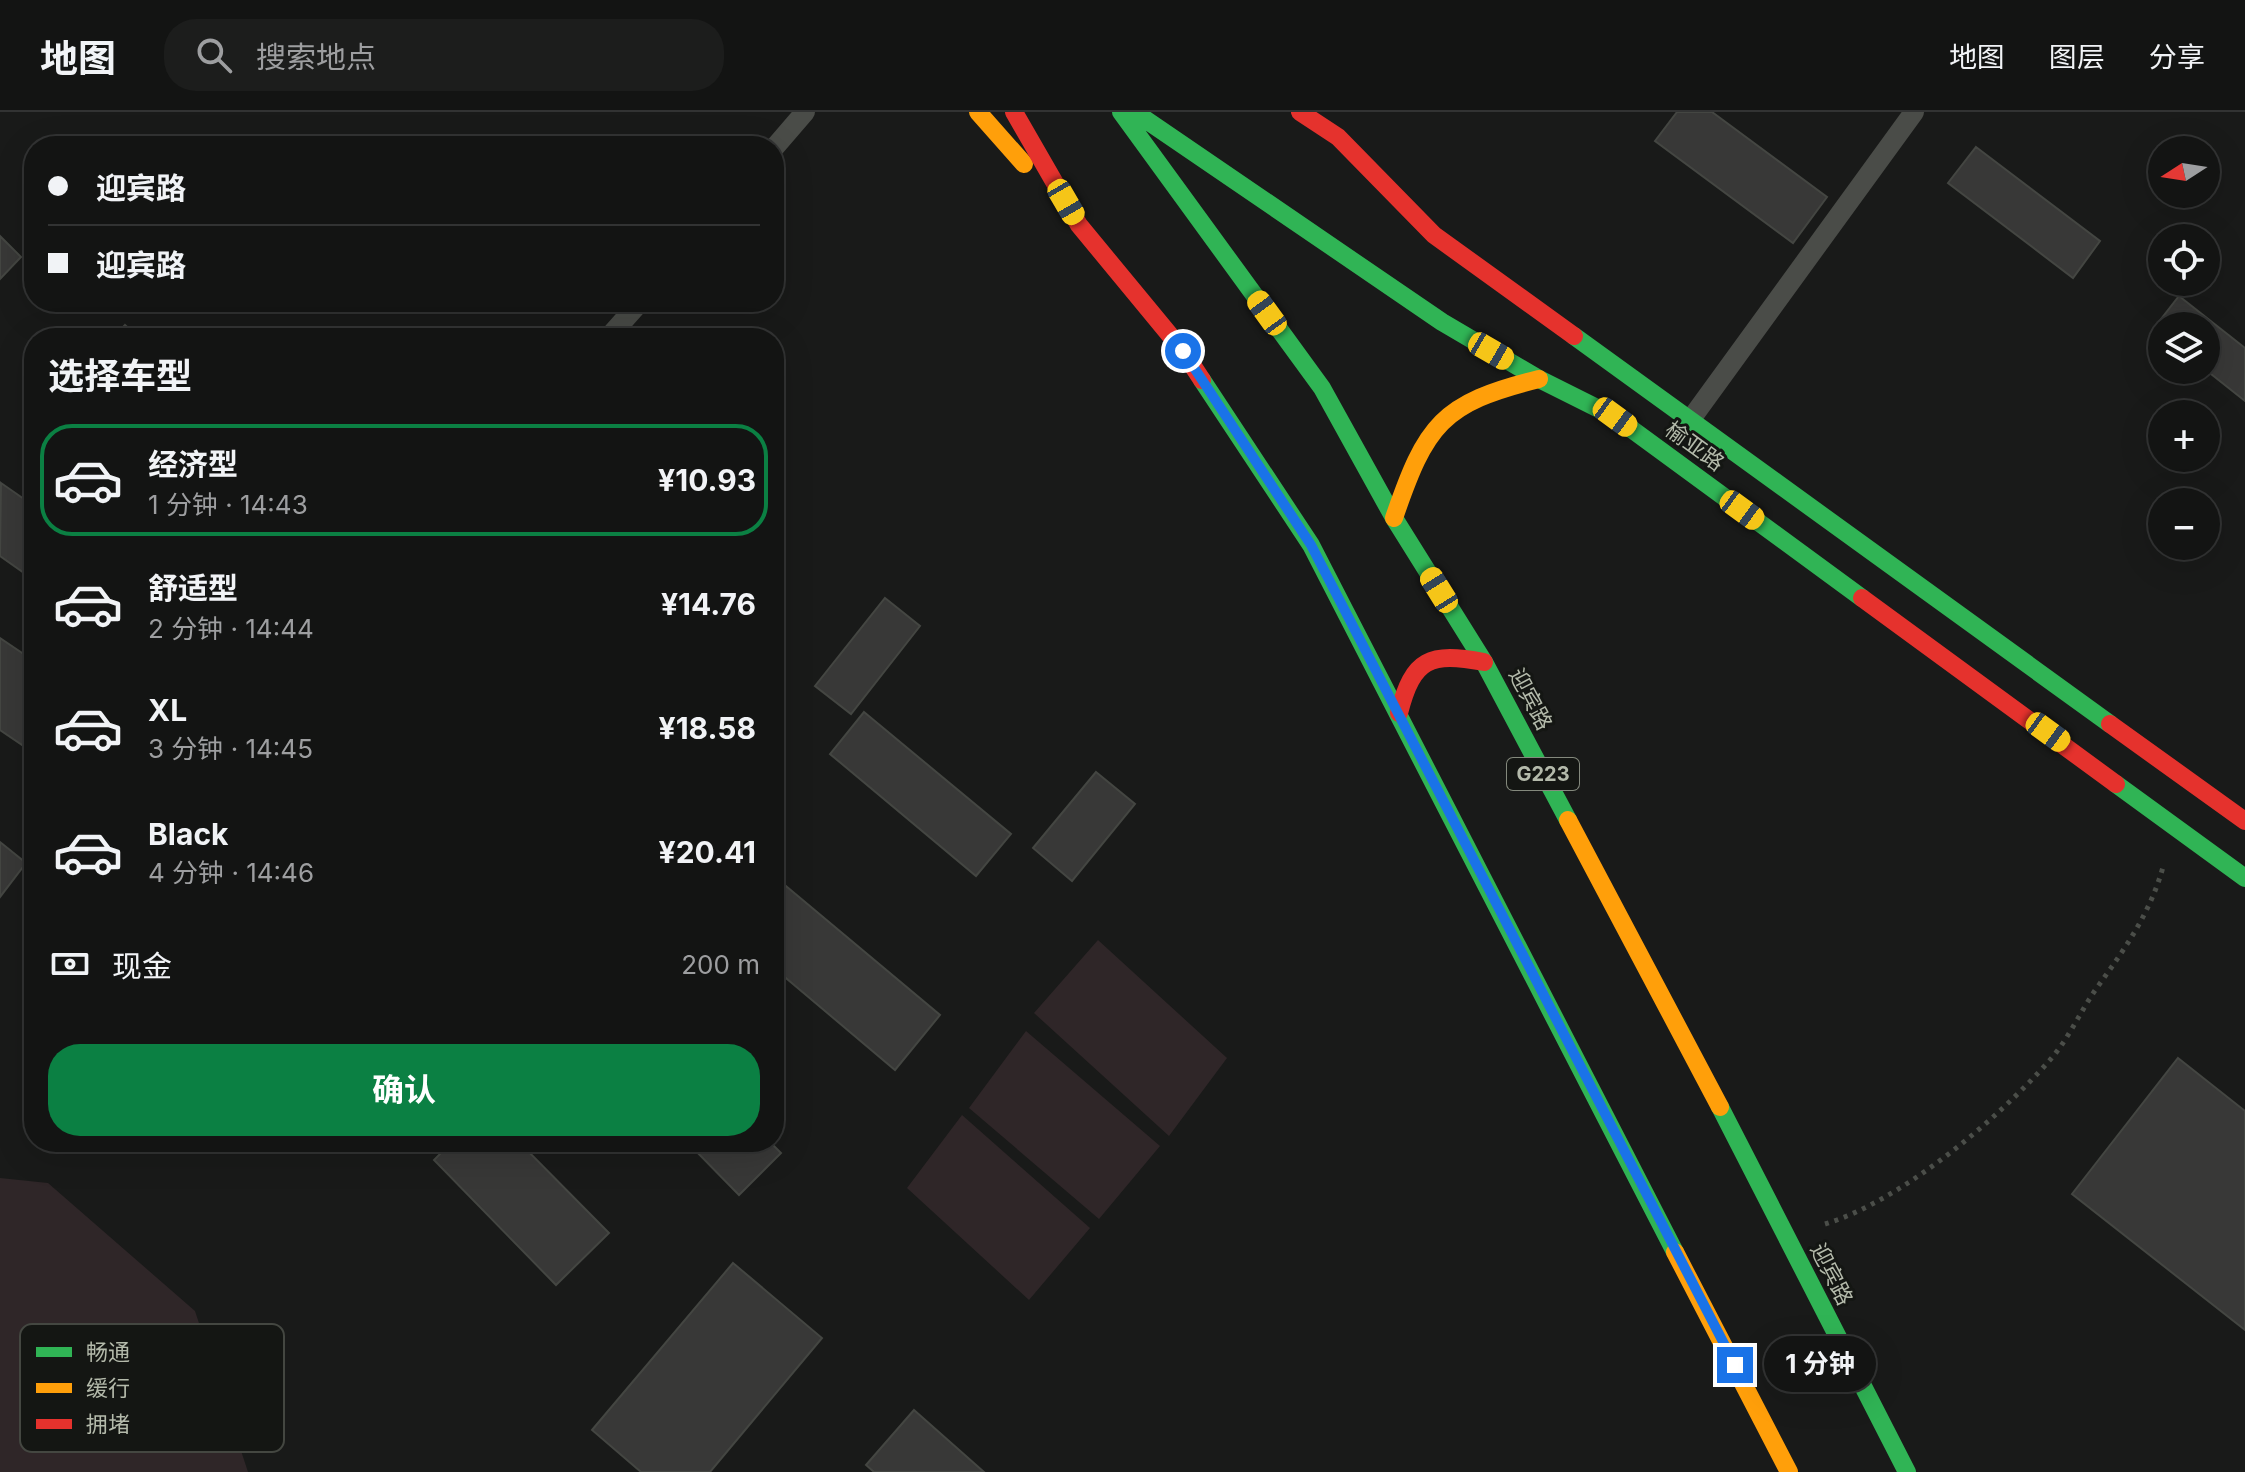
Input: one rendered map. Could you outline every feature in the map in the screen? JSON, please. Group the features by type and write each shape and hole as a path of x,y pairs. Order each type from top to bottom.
{"highway":[{"path":"978,112 1079,225 1183,351 1311,545 1789,1472"},
{"path":"1014,112 1079,225"},
{"name":"迎宾路","path":"1121,112 1322,388 1394,518 1484,662 1907,1472"},
{"name":"榆亚路","path":"1134,112 1442,322 1539,379 1615,417 2245,878"},
{"name":"榆亚路","path":"1300,112 1338,137 1434,235 2245,821"},
{"path":"1320,112 1338,137"},
{"path":"1394,518 1415,455 1447,413 1490,390 1539,379"},
{"path":"1399,713 1406,679 1422,662 1451,655 1484,662"}],"lane":[{"path":"784,136 805,112"},
{"path":"1691,419 1914,112"},
{"path":"617,328 631,312"}],"path":[{"path":"1786,1236 1848,1217 1886,1198 1990,1117 2051,1059 2142,923 2175,824"}],"shaded area":[{"path":"1098,940 1227,1058 1169,1136 1034,1013"},
{"path":"1026,1031 1160,1146 1099,1219 969,1108"},
{"path":"962,1115 1090,1228 1029,1300 907,1188"},
{"path":"0,1178 48,1183 195,1311 199,1324 20,1324 20,1452 241,1452 248,1472 0,1472"}],"building":[{"path":"1677,112 1712,112 1827,197 1793,243 1655,141"},
{"path":"1976,147 2100,241 2073,278 1948,183"},
{"path":"0,236 21,257 0,279"},
{"path":"2179,296 2199,312 2166,312"},
{"path":"2220,328 2245,348 2245,401 2220,381"},
{"path":"1,483 24,499 24,573 0,556"},
{"path":"885,598 920,626 851,714 815,686"},
{"path":"0,638 24,654 24,746 0,730"},
{"path":"864,712 1011,834 976,876 830,754"},
{"path":"1096,772 1135,804 1072,881 1033,848"},
{"path":"0,842 24,861 24,866 0,897"},
{"path":"784,884 940,1015 895,1070 784,976"},
{"path":"2178,1058 2245,1111 2245,1330 2072,1194"},
{"path":"442,1152 529,1152 609,1233 556,1285 434,1160"},
{"path":"697,1152 781,1153 739,1195"},
{"path":"733,1263 822,1338 710,1472 641,1472 592,1430"},
{"path":"914,1410 984,1472 874,1472 866,1465"}],"traffic: fast":[{"path":"1121,112 1322,388 1394,518 1484,662 1568,820"},
{"path":"1136,113 1442,322 1539,379 1615,417 1862,598"},
{"path":"1574,336 2110,724"},
{"path":"1202,380 1311,545 1675,1252"},
{"path":"2116,784 2245,878"},
{"path":"1720,1107 1907,1472"}],"traffic: slow":[{"path":"978,112 1024,164"},
{"path":"1394,518 1416,460 1442,423 1458,409 1480,398 1539,379"},
{"path":"1568,820 1720,1107"},
{"path":"1675,1252 1789,1472"}],"traffic: jam":[{"path":"1014,112 1079,225 1183,351 1202,380"},
{"path":"1300,112 1338,137 1434,235 1574,336"},
{"path":"1862,598 2116,784"},
{"path":"1399,713 1411,680 1426,663 1450,658 1484,662"},
{"path":"2110,724 2245,821"}],"route":[{"path":"1183,351 1311,545 1735,1365"}]}
